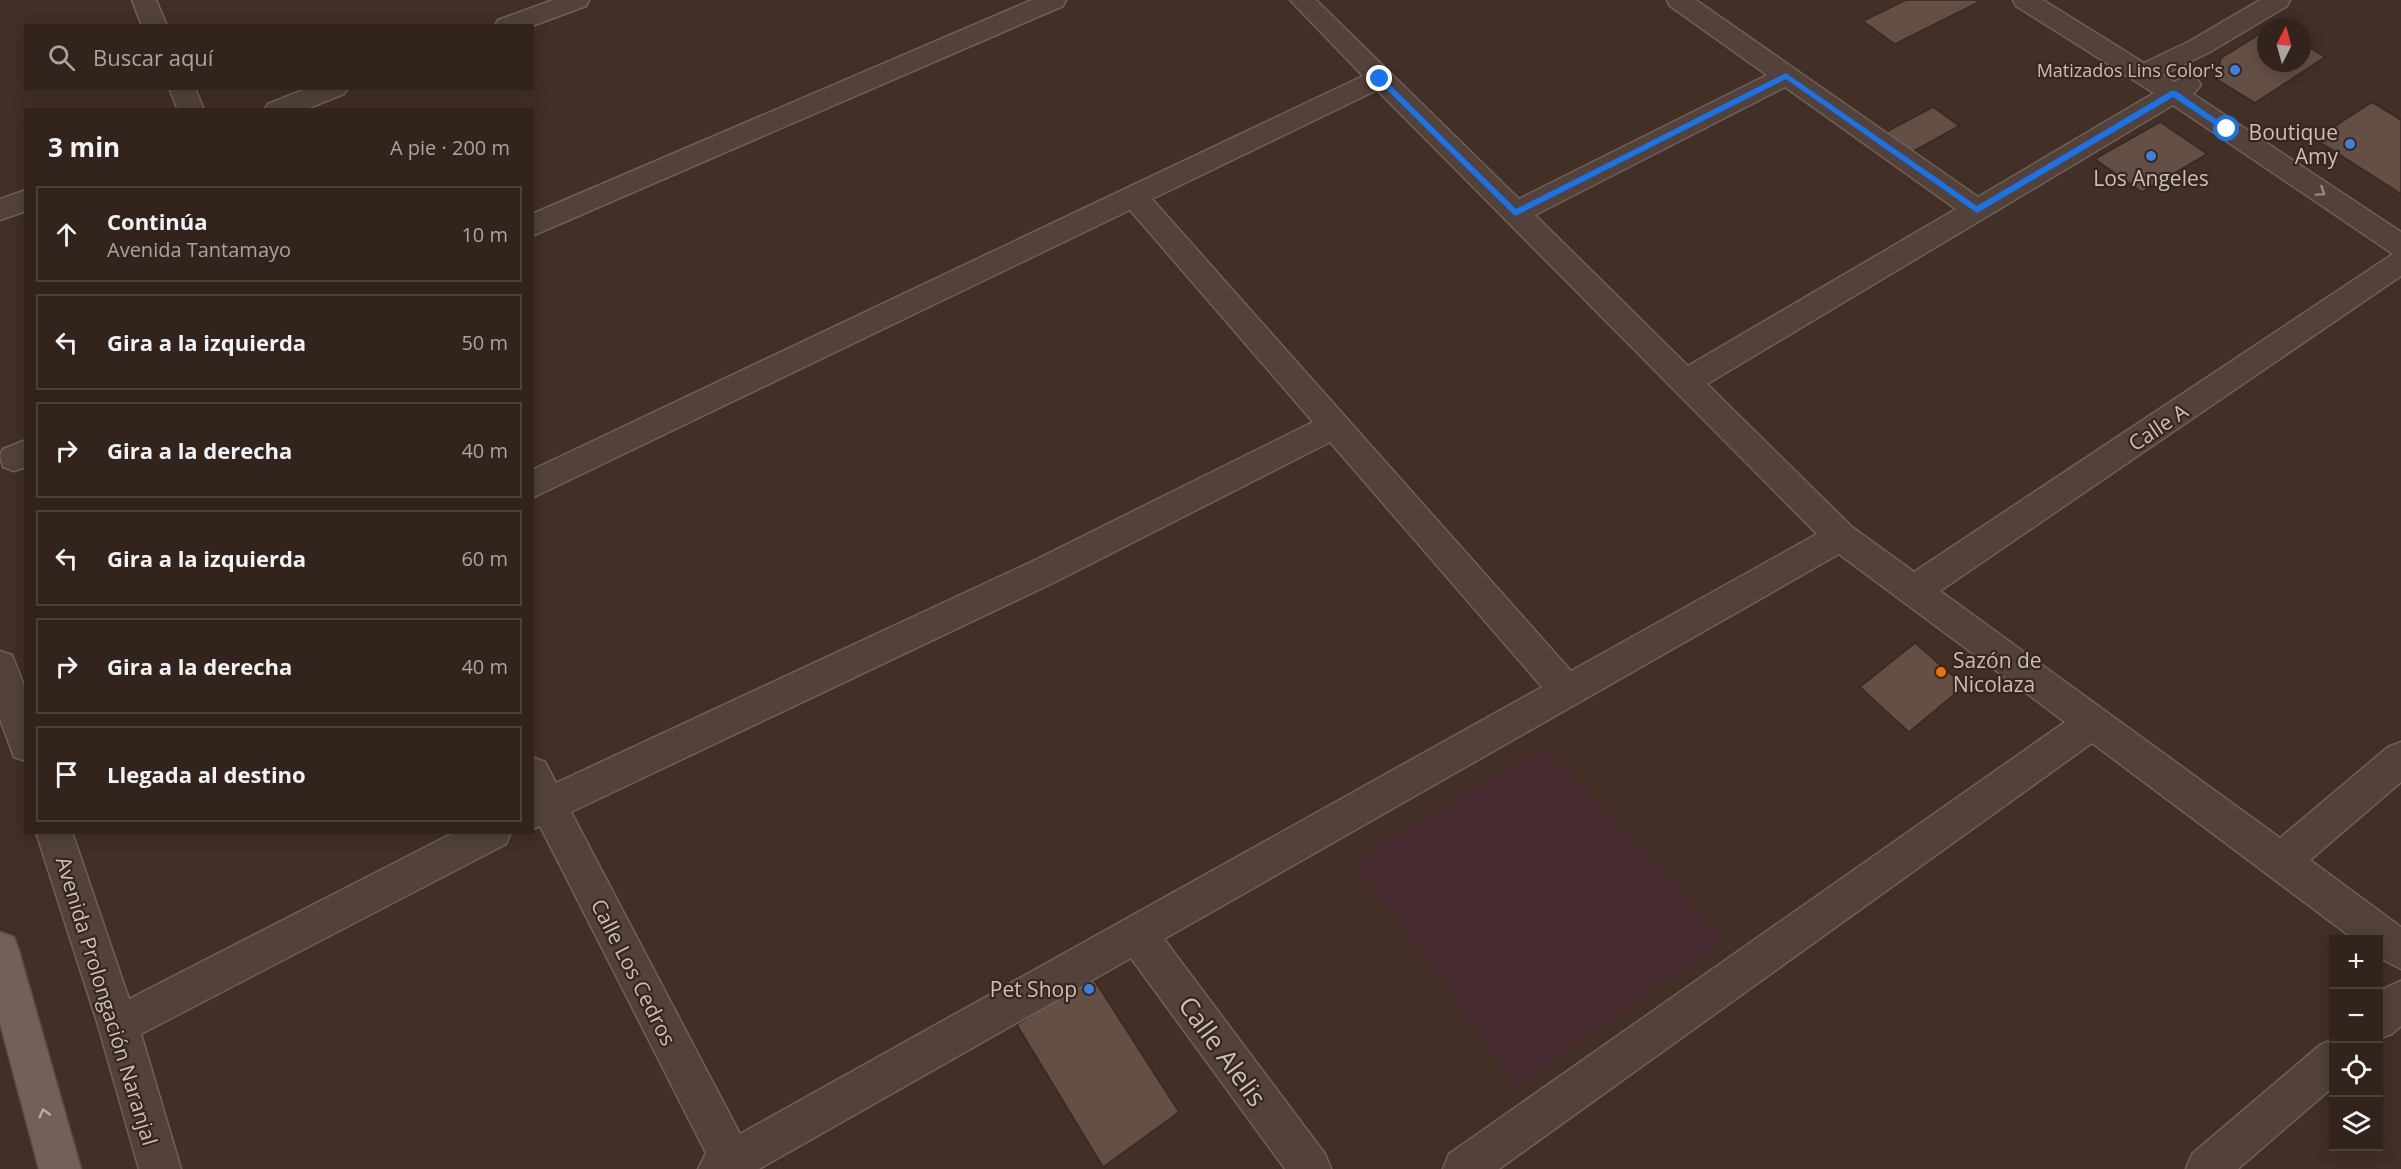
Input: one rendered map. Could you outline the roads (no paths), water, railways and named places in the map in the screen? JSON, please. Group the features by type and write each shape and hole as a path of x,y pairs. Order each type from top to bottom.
{"main road":[{"path":"0,951 60,1169"}],"street":[{"path":"144,0 154,24"},
{"path":"512,24 577,0"},
{"path":"534,225 1054,0"},
{"path":"1302,0 1842,537 2401,950"},
{"path":"1679,0 1977,210"},
{"path":"2025,0 2152,71 2401,222"},
{"path":"2057,0 2152,71"},
{"path":"2152,71 2199,47 2277,0"},
{"path":"1515,213 1786,76"},
{"path":"534,484 1380,79"},
{"path":"1686,382 2180,89"},
{"path":"2180,89 2401,246"},
{"path":"183,90 190,108"},
{"path":"282,108 330,90"},
{"path":"1134,196 1567,691"},
{"path":"0,210 24,201"},
{"name":"Calle A","path":"1914,590 2401,262"},
{"path":"538,797 1043,572 1336,426"},
{"path":"729,1166 1136,933 1842,537"},
{"path":"0,666 23,729"},
{"path":"1464,1169 2092,723"},
{"path":"2280,862 2401,759"},
{"name":"Calle Los Cedros","path":"538,797 729,1166"},
{"name":"Avenida Prolongación Naranjal","path":"55,834 118,1025 160,1169"},
{"path":"118,1025 489,834"},
{"name":"Calle Alelis","path":"1136,933 1310,1169"},
{"path":"2383,1017 2401,1001"},
{"path":"2207,1169 2329,1063"}],"place":[{"name":"Matizados Lins Color's","path":"2235,70"},
{"name":"Boutique Amy","path":"2350,144"},
{"name":"Los Angeles","path":"2151,156"},
{"name":"Sazón de Nicolaza","path":"1941,672"},
{"name":"Pet Shop","path":"1089,989"}]}
